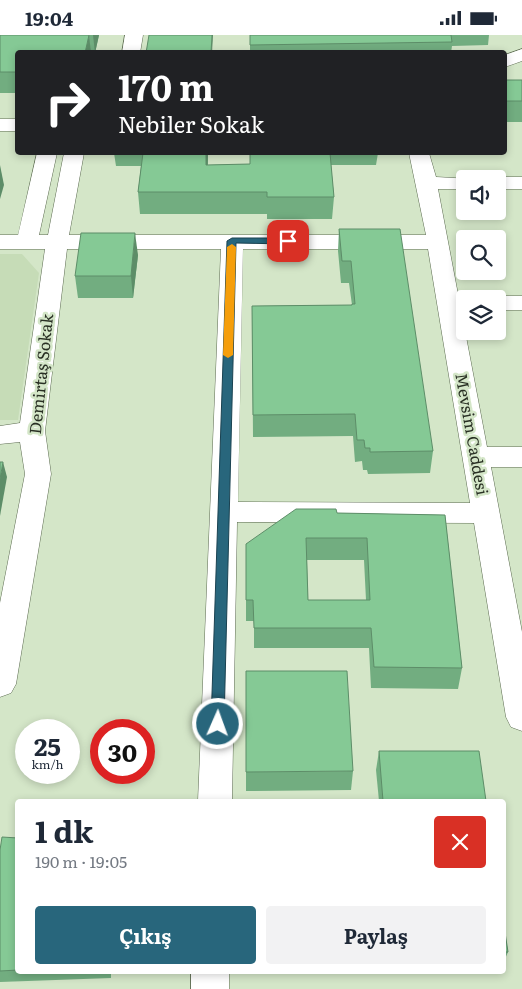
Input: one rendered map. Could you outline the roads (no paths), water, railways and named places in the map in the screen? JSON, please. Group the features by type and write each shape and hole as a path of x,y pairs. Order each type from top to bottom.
{"street":[{"path":"132,50 134,35"},
{"path":"507,61 522,54"},
{"path":"0,125 15,125"},
{"path":"27,243 48,155"},
{"name":"Demirtaş Sokak","path":"0,684 38,474 32,431 57,243 74,155"},
{"name":"Mevsim Caddesi","path":"420,155 438,242 456,300"},
{"path":"427,183 456,183"},
{"path":"506,183 522,183"},
{"path":"215,799 232,241"},
{"path":"0,242 438,242"},
{"path":"506,303 522,303"},
{"name":"Mevsim Caddesi","path":"462,340 476,457 522,717"},
{"path":"0,435 32,431"},
{"path":"476,457 522,457"},
{"path":"224,513 486,513"},
{"path":"210,974 210,989"}]}
